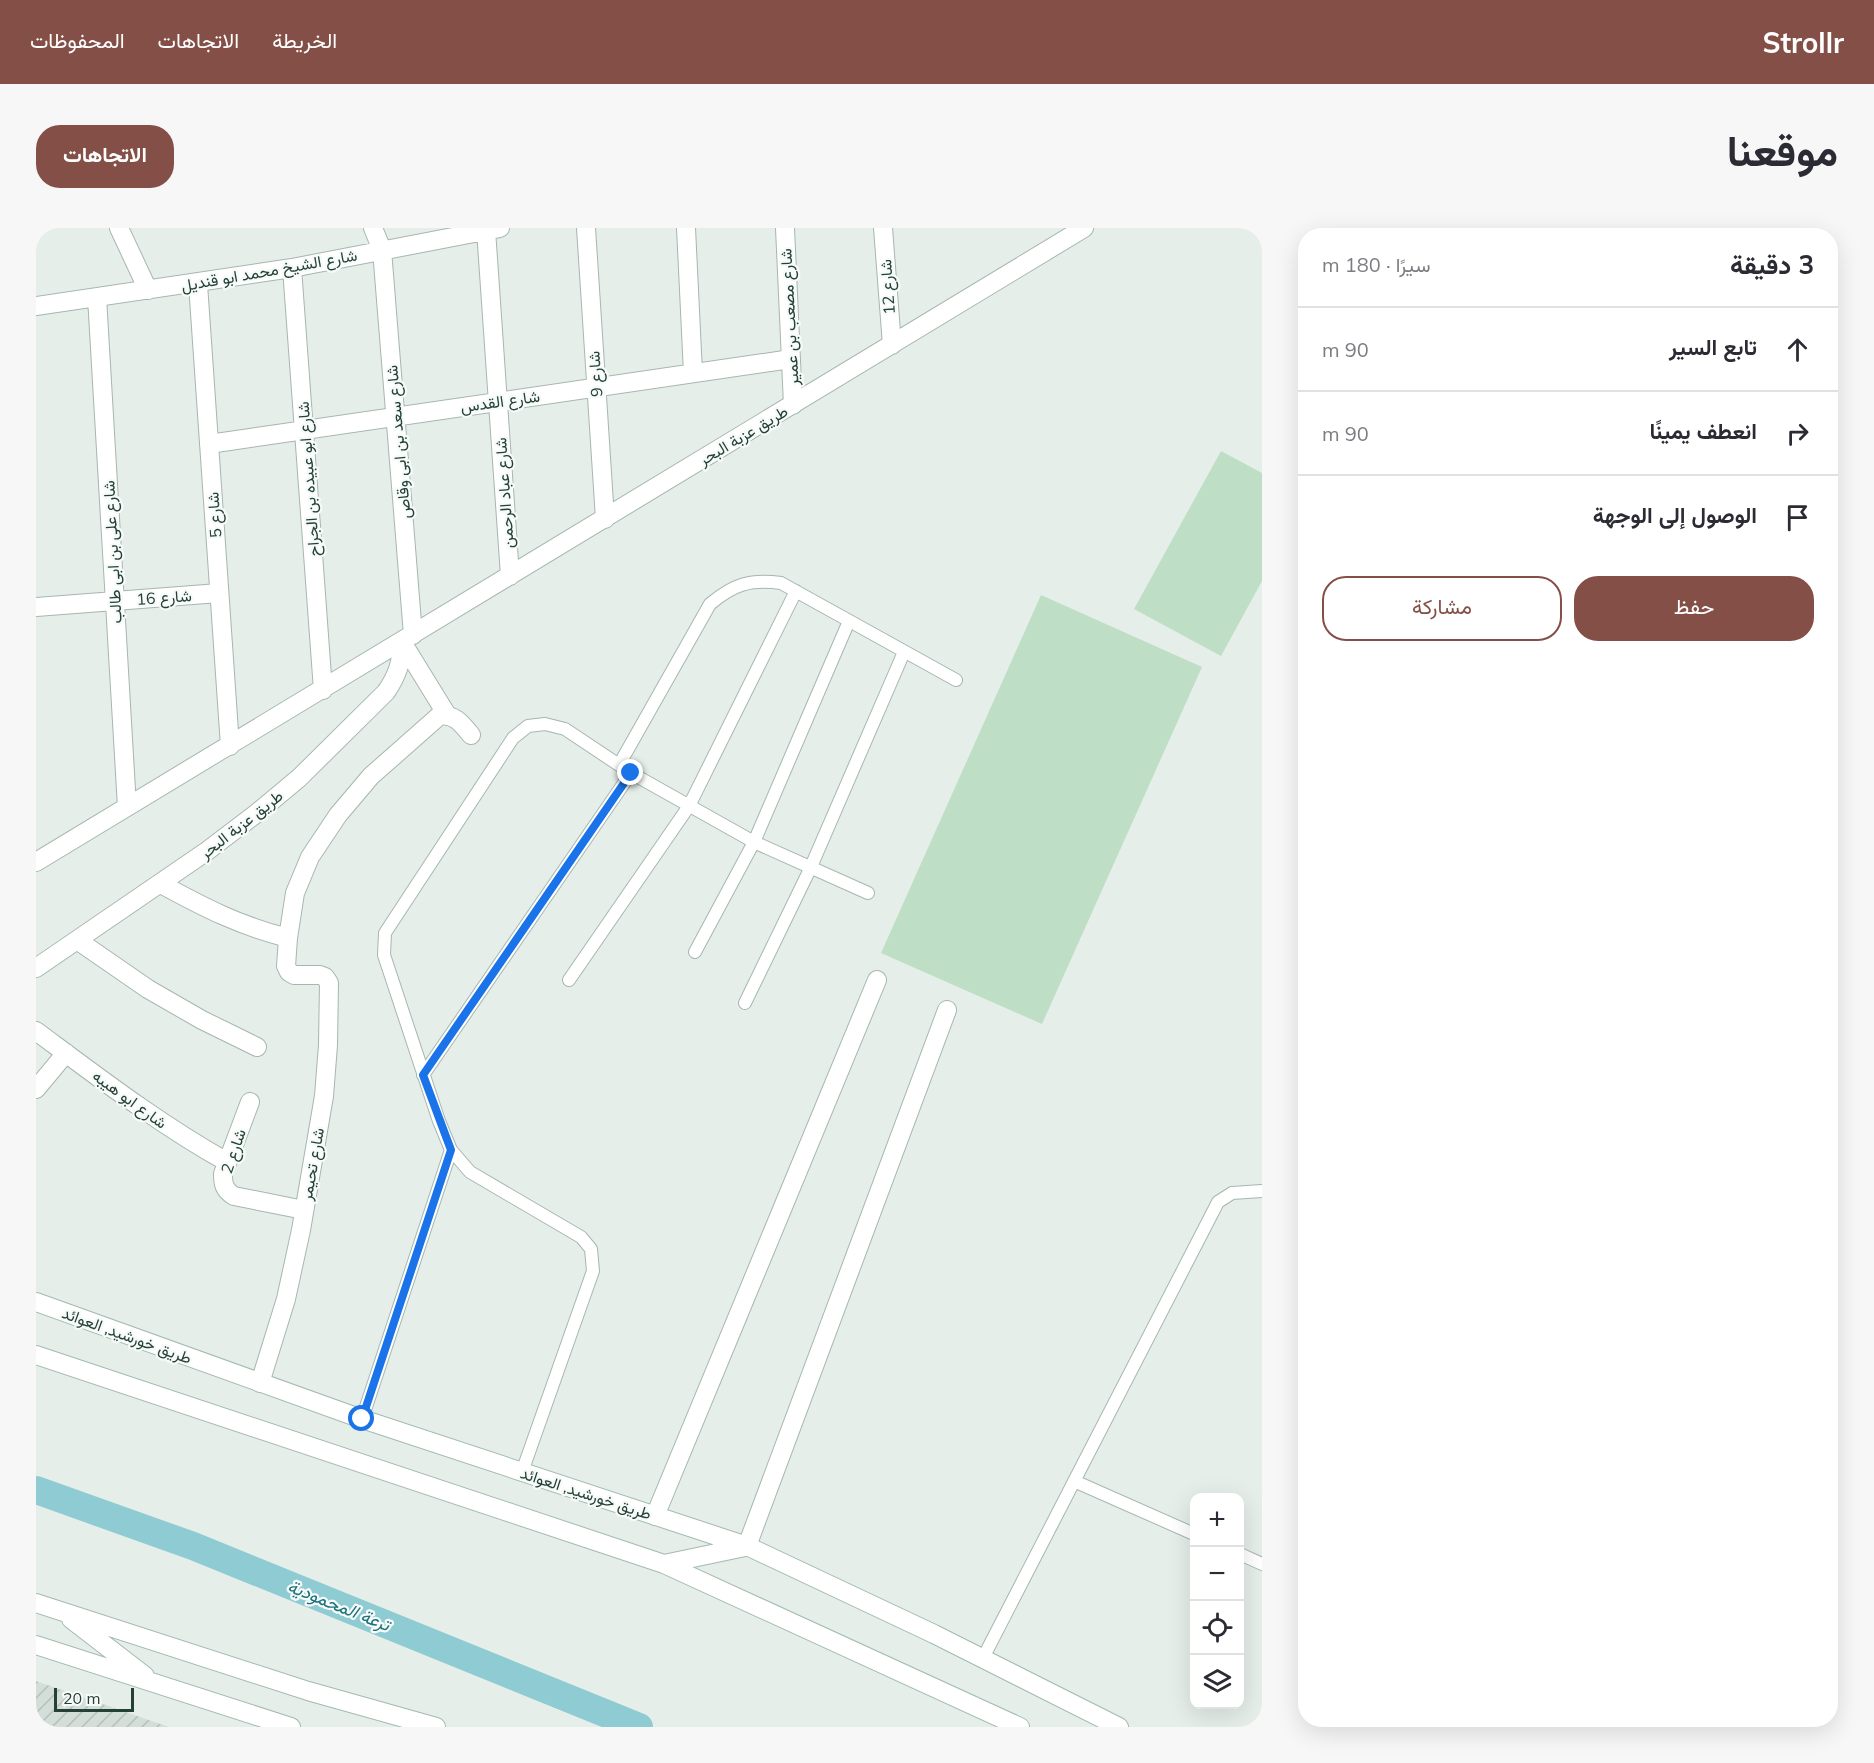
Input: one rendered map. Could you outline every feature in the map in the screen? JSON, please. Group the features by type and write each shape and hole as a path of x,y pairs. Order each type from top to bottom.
{"street":[{"path":"119,228 148,290"},
{"name":"شارع سعد بن ابى وقاص","path":"373,228 382,250 396,417 408,638"},
{"name":"شارع 9","path":"585,228 604,519"},
{"path":"686,228 693,373"},
{"name":"شارع مصعب بن عمير","path":"785,228 793,405"},
{"name":"شارع 12","path":"883,228 892,345"},
{"name":"طريق عزبة البحر","path":"36,862 1084,228"},
{"name":"شارع الشيخ محمد ابو قنديل","path":"36,306 198,284 493,229"},
{"name":"شارع عباد الرحمن","path":"493,229 498,402 510,576"},
{"name":"شارع ابو عبيده بن الجراح","path":"292,268 323,690"},
{"name":"شارع 5","path":"198,284 230,746"},
{"name":"شارع على بن ابى طالب","path":"97,297 127,807"},
{"name":"شارع القدس","path":"209,444 791,359"},
{"name":"شارع 16","path":"36,607 219,593"},
{"path":"408,638 447,715 462,724 471,735"},
{"name":"طريق عزبة البحر","path":"36,968 207,851 299,778 386,692 399,668 408,638"},
{"path":"161,884 209,911 246,926 288,938 295,892 310,857 338,815 371,776 439,716 447,715"},
{"name":"شارع تحيمر","path":"260,1383 286,1299 304,1210 326,1078 329,983 325,977 320,975 294,975 289,972 286,966 288,938"},
{"path":"77,940 148,989 202,1020 257,1047"},
{"path":"655,1516 876,980"},
{"path":"664,1564 747,1546 947,1010"},
{"name":"شارع ابو هيبه","path":"36,1031 185,1139 227,1162"},
{"path":"36,1089 66,1053"},
{"name":"شارع 2","path":"250,1102 223,1173 226,1192 234,1196 304,1210"},
{"name":"طريق خورشيد, العوائد","path":"36,1302 362,1419 747,1546 982,1658 1119,1727"},
{"path":"36,1355 664,1564 1020,1727"},
{"path":"36,1603 308,1691 436,1727"},
{"path":"61,1611 154,1683"},
{"path":"36,1645 291,1727"}],"lane":[{"path":"619,765 710,604 725,592 743,584 762,580 781,583 956,680"},
{"path":"569,980 689,806 796,591"},
{"path":"695,952 754,842 849,621"},
{"path":"745,1003 810,868 904,651"},
{"path":"522,1472 593,1271 591,1249 581,1237 470,1172 451,1150 423,1075 384,955 385,933 513,738 528,726 545,724 565,729 631,773 754,842 868,893"},
{"path":"423,1075 631,773"},
{"path":"362,1419 451,1150"},
{"path":"982,1658 1218,1202 1232,1194 1262,1191"},
{"path":"1074,1481 1190,1532"},
{"path":"1244,1556 1262,1564"}],"shaded area":[{"path":"36,1681 169,1727 36,1727"}],"green space":[{"path":"1221,451 1262,473 1262,581 1221,656 1134,609"},
{"path":"1041,595 1202,667 1042,1024 881,953"}],"waterway":[{"name":"ترعة المحمودية","path":"36,1490 193,1546 639,1727"}],"route":[{"path":"362,1419 451,1150 423,1075 631,773"}]}
